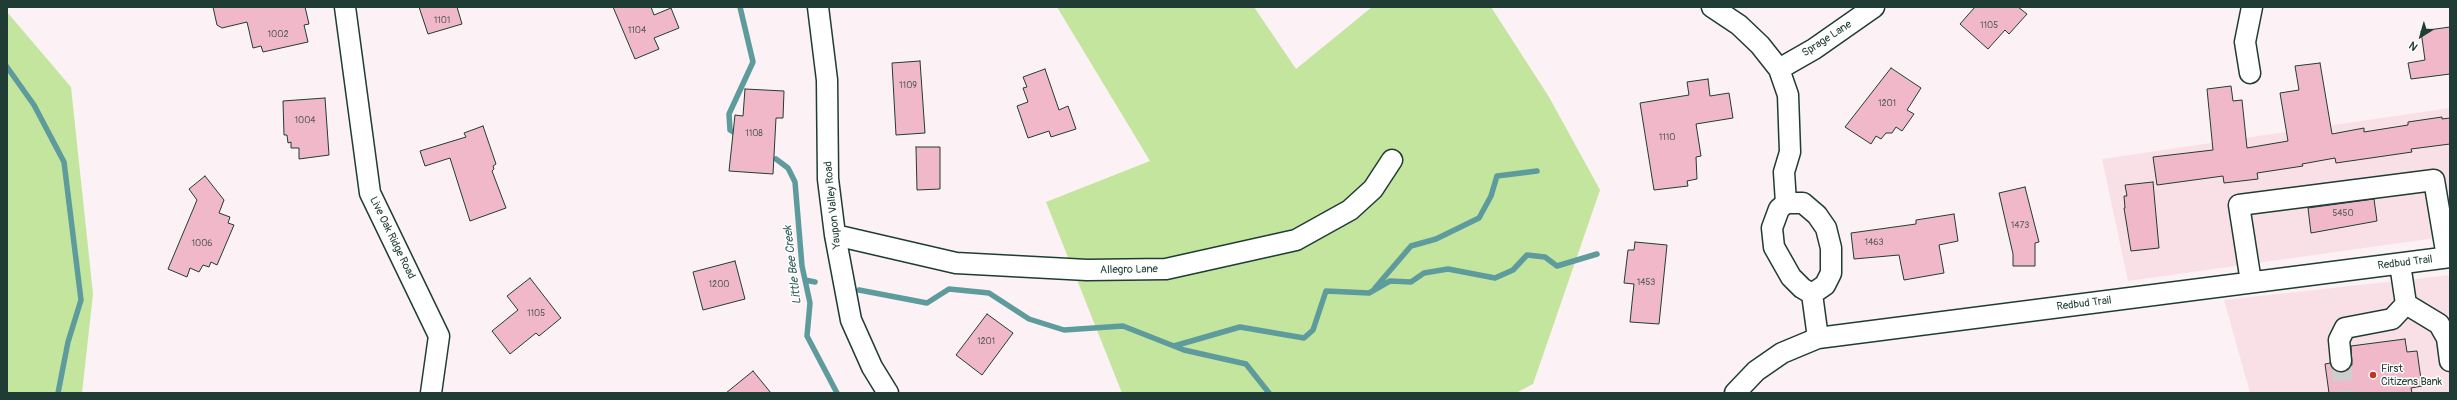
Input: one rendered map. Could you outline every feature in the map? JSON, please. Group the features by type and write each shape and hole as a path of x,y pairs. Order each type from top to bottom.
{"street":[{"name":"Live Oak Ridge Road","path":"345,7 370,193 439,336 431,393"},
{"name":"Yaupon Valley Road","path":"818,7 827,80 828,179 835,235 851,320 872,367 888,393"},
{"path":"1712,7 1739,26 1760,44 1779,69 1788,95 1790,109 1790,152 1784,172 1786,202"},
{"name":"Sprage Lane","path":"1779,69 1814,49 1874,7"},
{"path":"2250,74 2245,42 2252,7"},
{"name":"Allegro Lane","path":"835,235 956,263 1087,270 1166,269 1296,240 1350,210 1373,189 1392,160"},
{"path":"2251,282 2240,205 2434,180 2449,257"},
{"path":"1786,202 1803,203 1817,216 1826,228 1831,248 1831,273 1825,285 1812,294 1802,288 1791,277 1774,247 1772,228 1779,209 1786,202"},
{"name":"Redbud Trail","path":"1735,393 1756,370 1782,353 1818,338 2449,257"},
{"path":"2400,264 2406,304"},
{"path":"1812,294 1818,338"},
{"path":"2406,304 2439,324 2447,338 2450,361"},
{"path":"2341,362 2339,340 2345,328 2392,319 2406,304"}],"shaded area":[{"path":"2450,108 2450,236 2128,281 2102,159"},
{"path":"2450,275 2450,393 2250,393 2224,300"}],"green space":[{"path":"1057,7 1254,7 1296,69 1372,7 1491,7 1549,97 1600,190 1533,384 1516,393 1122,393 1046,202 1150,161"},
{"path":"7,12 71,87 93,294 82,393 7,393"}],"building":[{"path":"213,7 305,7 309,24 304,25 308,42 263,52 261,46 253,48 247,22 222,28 217,25"},
{"path":"419,7 457,7 462,24 428,34"},
{"path":"613,7 651,7 654,15 671,8 679,28 654,38 659,49 635,59"},
{"path":"1975,7 2018,7 2027,14 2009,34 2005,30 1988,49 1960,24"},
{"path":"2450,27 2450,74 2411,79 2408,63 2425,60 2421,31"},
{"path":"920,61 925,133 896,135 892,63"},
{"path":"2320,63 2332,134 2364,128 2364,132 2408,125 2408,122 2442,117 2442,119 2450,118 2450,144 2411,149 2412,152 2336,163 2335,158 2302,164 2303,166 2257,173 2258,179 2224,183 2223,176 2157,185 2153,157 2213,150 2207,89 2231,86 2233,101 2242,100 2247,148 2288,141 2280,93 2299,90 2295,66"},
{"path":"1891,68 1921,88 1907,110 1914,114 1902,131 1896,127 1892,133 1886,133 1881,139 1876,136 1871,144 1845,127"},
{"path":"1045,69 1059,110 1068,106 1076,129 1051,137 1049,131 1028,138 1017,106 1028,102 1023,88 1027,87 1023,77"},
{"path":"1708,79 1710,96 1729,93 1733,118 1696,124 1701,156 1696,157 1697,179 1687,181 1688,186 1654,190 1640,103 1689,95 1687,82"},
{"path":"745,89 784,91 783,118 776,118 773,174 729,171 735,115 743,116"},
{"path":"325,98 329,155 299,159 299,148 291,148 291,142 288,143 287,135 284,135 283,101"},
{"path":"483,126 496,164 493,166 494,169 492,171 506,208 470,221 450,158 425,166 420,151 466,137 464,133"},
{"path":"916,147 940,147 940,189 917,190"},
{"path":"205,176 224,200 219,213 230,217 228,223 234,225 217,265 211,262 209,267 203,265 199,272 190,268 187,277 168,269 197,200 189,189"},
{"path":"2153,182 2159,248 2131,251 2124,208 2124,196 2127,196 2125,185"},
{"path":"2025,187 2039,242 2035,243 2035,266 2013,266 2013,254 1999,193"},
{"path":"2374,199 2377,221 2311,233 2308,208"},
{"path":"1954,214 1958,241 1939,245 1944,273 1904,280 1899,255 1854,259 1851,233 1916,224 1916,220"},
{"path":"1635,242 1667,245 1659,324 1630,322 1634,284 1624,283 1628,250 1634,250"},
{"path":"735,261 745,299 703,310 693,272"},
{"path":"530,278 561,318 539,336 536,333 510,354 492,331 518,310 507,296"},
{"path":"987,314 1013,333 982,375 956,355"},
{"name":"First Citizens Bank","path":"2405,339 2407,352 2417,351 2422,386 2411,388 2412,393 2329,393 2325,364 2330,363 2336,371 2342,372 2352,365 2351,346"},
{"path":"753,371 771,393 726,393"}],"waterway":[{"name":"Little Bee Creek","path":"738,135 730,130 729,114 753,62 740,7"},
{"path":"7,67 34,105 64,162 81,300 68,342 58,393"},
{"name":"Little Bee Creek","path":"776,159 788,168 795,182 802,266 810,303 807,336 837,393"},
{"path":"1375,288 1411,246 1436,239 1479,218 1491,196 1497,176 1537,171"},
{"path":"1174,346 1240,327 1304,338 1313,330 1326,291 1369,293 1390,281 1411,282 1424,273 1448,269 1495,278 1513,270 1527,255 1545,257 1557,266 1597,254"},
{"path":"805,280 815,282"},
{"path":"859,290 927,303 949,289 989,293 1029,319 1064,330 1123,326 1184,350 1246,364 1269,393"}],"tunnel":[{"path":"2341,361 2344,393"}],"place":[{"name":"First Citizens Bank","path":"2373,375"}]}
